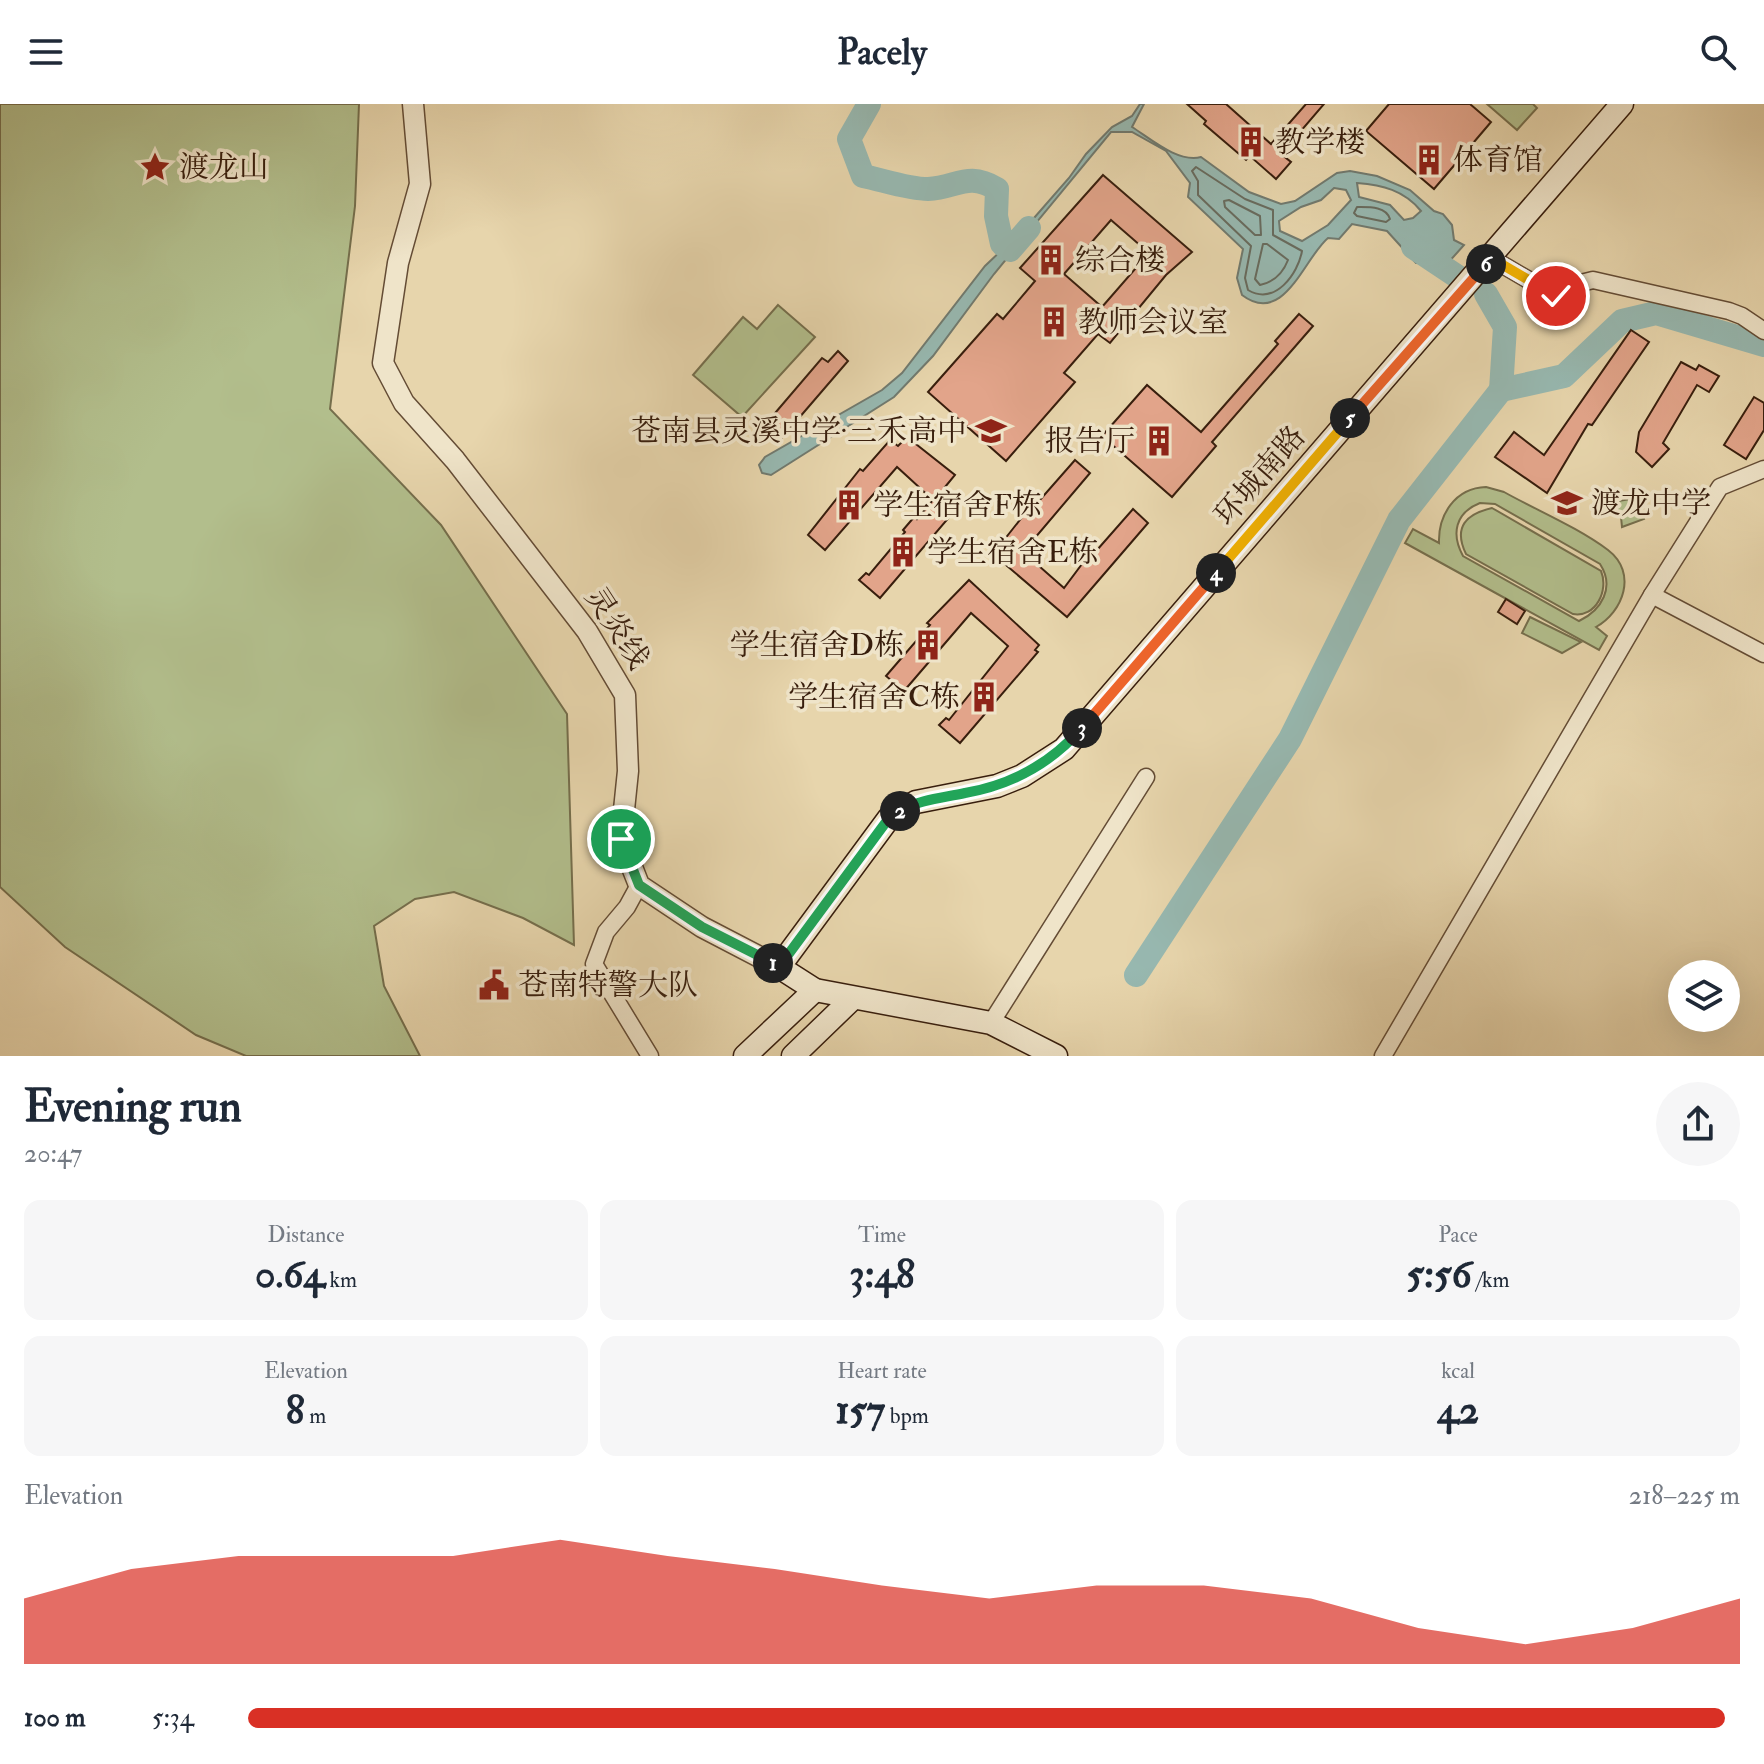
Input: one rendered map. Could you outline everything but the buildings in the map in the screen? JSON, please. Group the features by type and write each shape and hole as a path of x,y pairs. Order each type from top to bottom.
{"main road":[{"name":"环城南路","path":"779,967 889,818 916,802 997,786 1022,776 1064,749 1622,104"},
{"path":"779,967 815,990 991,1023 1056,1056"},
{"path":"745,1056 815,990"},
{"path":"793,1056 853,998"}],"street":[{"name":"灵炎线","path":"413,104 420,184 398,263 383,363 404,403 455,460 587,631 625,695 628,771 621,839 639,885"},
{"path":"1491,258 1556,296 1573,285 1593,280 1729,311 1764,331"},
{"path":"1383,1056 1652,595 1720,487 1764,469"},
{"path":"1652,595 1764,654"},
{"path":"991,1023 1146,777"},
{"path":"650,1056 594,964 606,932 627,907 639,885 702,927 779,967"}],"green space":[{"path":"0,104 359,104 355,206 330,409 441,525 567,714 574,945 523,918 454,892 415,899 374,926 384,986 420,1056 246,1056 196,1035 65,947 0,887"},
{"path":"1487,104 1533,104 1537,108 1517,130"},
{"path":"778,305 815,337 742,417 693,375 743,317 757,329"},
{"path":"1486,487 1504,492 1583,534 1617,559 1625,581 1623,592 1613,612 1596,627 1607,636 1599,650 1405,543 1413,529 1439,543 1439,533 1450,505 1465,492","holes":["1480,503 1495,504 1600,564 1606,589 1594,611 1579,621 1463,556 1457,540 1460,518"]},
{"path":"1636,498 1644,519 1622,527 1621,517 1617,513 1606,513 1601,504"},
{"path":"1492,508 1601,571 1602,594 1594,607 1588,612 1573,614 1466,554 1461,536 1464,523 1475,514"},
{"path":"1530,617 1581,642 1562,653 1522,633"}],"water":[{"path":"1140,104 1144,104 1132,127 1183,157 1201,157 1249,192 1281,204 1295,201 1337,173 1350,171 1377,176 1410,190 1434,211 1443,214 1452,225 1454,240 1464,245 1447,264 1416,263 1387,231 1352,224 1339,239 1328,238 1281,296 1270,302 1257,303 1242,295 1237,278 1243,249 1188,197 1190,183 1166,151 1132,132 1111,132 994,274 933,356 894,397 771,475 762,473 759,465 765,457 882,390 902,373 985,266 1027,226 1112,127 1132,116","holes":["1357,183 1392,190 1421,211 1413,218 1404,220 1390,205 1359,197","1334,188 1346,190 1351,200 1328,225 1302,241 1280,231 1279,221 1301,207 1321,200"]}],"waterway":[{"path":"869,104 849,139 863,176 920,189 978,181 997,189 996,216 1002,244 1010,250 1029,228"},
{"path":"1413,247 1461,279"},
{"path":"1486,294 1505,327 1501,390 1564,376 1622,321 1656,313 1764,345"},
{"path":"1136,975 1290,739 1399,520 1501,390"}],"place":[{"name":"教学楼","path":"1251,142"},
{"name":"体育馆","path":"1429,160"},
{"name":"渡龙山","path":"155,167"},
{"name":"综合楼","path":"1051,260"},
{"name":"教师会议室","path":"1054,322"},
{"name":"苍南县灵溪中学·三禾高中","path":"991,431"},
{"name":"报告厅","path":"1159,441"},
{"name":"渡龙中学","path":"1567,503"},
{"name":"学生宿舍F栋","path":"849,505"},
{"name":"学生宿舍E栋","path":"903,552"},
{"name":"学生宿舍D栋","path":"928,645"},
{"name":"学生宿舍C栋","path":"984,697"},
{"name":"苍南特警大队","path":"494,985"}],"route":[{"path":"621,839 639,885 702,927 779,967 889,818 916,802 997,786 1022,776 1064,749 1491,258 1556,296"}]}
